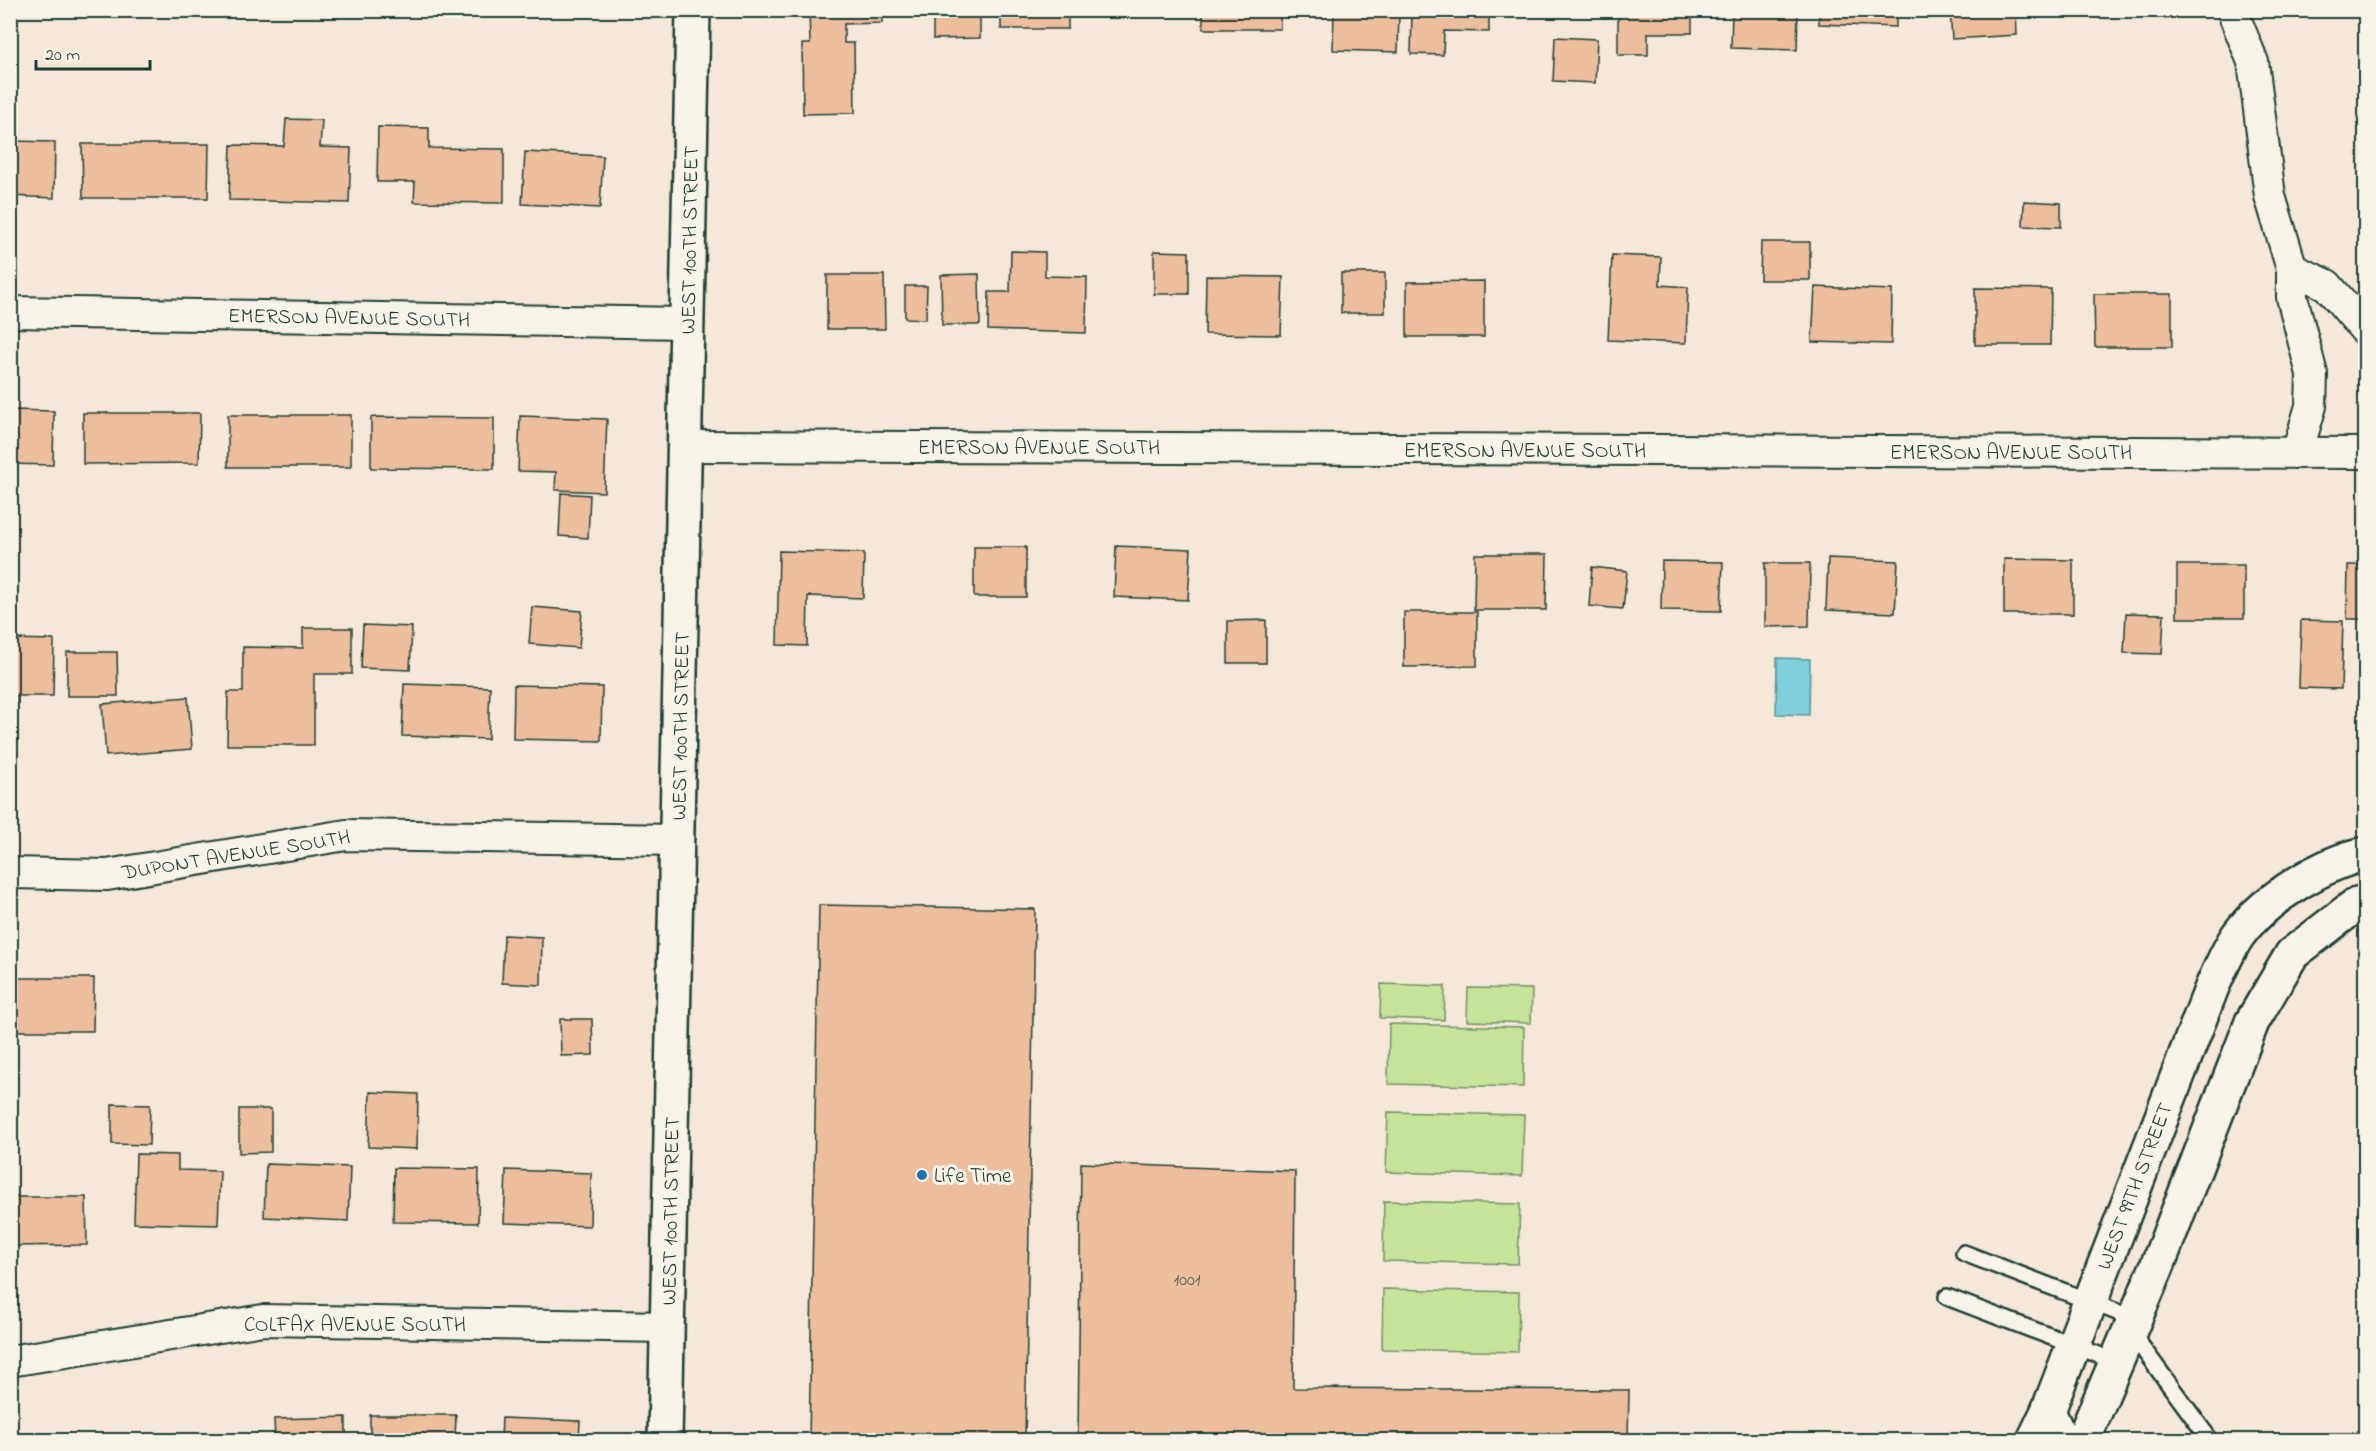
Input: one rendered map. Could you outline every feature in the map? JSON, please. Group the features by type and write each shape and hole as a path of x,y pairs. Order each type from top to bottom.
{"main road":[{"name":"WEST 100TH STREET","path":"665,1440 693,10"},
{"name":"WEST 99TH STREET","path":"2034,1440 2048,1411 2212,987 2239,934 2283,893 2341,859 2366,854"},
{"path":"2083,1440 2132,1325 2252,1022 2292,954 2357,904 2366,903"},
{"path":"2048,1411 2061,1440"}],"street":[{"path":"2232,10 2253,62 2270,196 2292,268 2292,297 2312,374 2311,406 2297,453"},
{"path":"2292,268 2327,285 2366,331"},
{"name":"EMERSON AVENUE SOUTH","path":"10,312 687,323"},
{"name":"EMERSON AVENUE SOUTH","path":"685,446 2366,453"},
{"name":"DUPONT AVENUE SOUTH","path":"10,873 107,875 346,835 678,840"},
{"name":"COLFAX AVENUE SOUTH","path":"10,1361 263,1320 667,1327"}],"lane":[{"path":"1964,1253 2089,1301 2132,1325 2210,1440"},
{"path":"1947,1297 2117,1362"}],"green space":[{"path":"1381,984 1445,986 1444,1020 1380,1018"},
{"path":"1468,988 1532,989 1531,1023 1467,1021"},
{"path":"1389,1024 1524,1027 1523,1087 1388,1084"},
{"path":"1388,1112 1524,1115 1522,1176 1386,1172"},
{"path":"1384,1201 1520,1204 1518,1264 1383,1261"},
{"path":"1383,1289 1519,1292 1518,1352 1382,1349"}],"water":[{"path":"1777,658 1810,659 1809,715 1776,714"}],"building":[{"path":"809,10 882,10 882,23 844,24 844,43 854,43 855,113 803,114 802,44 810,44"},
{"path":"933,10 980,10 980,38 933,39"},
{"path":"1001,10 1068,10 1068,29 1001,29"},
{"path":"1203,10 1280,10 1280,29 1203,29"},
{"path":"1334,10 1399,10 1398,52 1333,50"},
{"path":"1412,10 1489,10 1489,32 1444,31 1443,55 1411,54"},
{"path":"1618,10 1692,10 1692,33 1648,33 1648,55 1618,55"},
{"path":"1732,10 1798,10 1797,50 1731,48"},
{"path":"1819,10 1896,10 1896,27 1819,24"},
{"path":"1950,10 2016,10 2017,35 1952,39"},
{"path":"1555,37 1597,39 1595,83 1553,81"},
{"path":"286,119 322,120 320,147 351,148 349,203 229,200 231,145 284,146"},
{"path":"378,127 429,128 429,148 504,149 504,203 414,202 415,182 377,182"},
{"path":"10,141 55,142 54,198 10,196"},
{"path":"82,144 209,144 208,198 83,198"},
{"path":"525,152 603,156 600,208 522,204"},
{"path":"2024,201 2061,203 2061,227 2023,226"},
{"path":"1761,242 1810,242 1810,280 1760,280"},
{"path":"1011,251 1045,252 1045,276 1087,277 1086,333 988,330 989,292 1010,292"},
{"path":"1154,251 1189,252 1189,294 1154,294"},
{"path":"1612,255 1661,257 1660,285 1688,287 1686,343 1608,340"},
{"path":"1341,273 1385,273 1385,313 1341,313"},
{"path":"979,274 980,325 942,325 941,275"},
{"path":"827,275 884,275 885,329 827,329"},
{"path":"1206,276 1283,277 1281,335 1205,334"},
{"path":"1484,281 1484,337 1407,337 1407,282"},
{"path":"905,286 927,286 926,319 905,318"},
{"path":"1815,287 1892,290 1891,344 1812,342"},
{"path":"1975,288 2051,289 2050,345 1975,345"},
{"path":"2094,294 2172,294 2172,347 2095,347"},
{"path":"10,410 54,411 53,465 10,464"},
{"path":"83,413 200,413 199,463 83,464"},
{"path":"228,415 351,415 351,467 228,467"},
{"path":"520,416 607,419 604,492 555,490 556,472 518,471"},
{"path":"371,417 494,418 494,469 371,468"},
{"path":"561,493 590,495 588,538 559,536"},
{"path":"1116,546 1191,549 1188,600 1114,597"},
{"path":"974,547 1026,547 1026,597 974,597"},
{"path":"779,551 864,553 863,598 808,596 807,646 777,645"},
{"path":"1475,554 1547,554 1546,610 1474,610"},
{"path":"1828,558 1898,561 1895,613 1826,610"},
{"path":"2004,559 2073,560 2073,614 2004,614"},
{"path":"1662,561 1723,562 1721,611 1661,610"},
{"path":"1765,563 1810,563 1809,626 1765,627"},
{"path":"2177,565 2244,565 2244,618 2177,618"},
{"path":"2348,565 2366,565 2366,619 2347,619"},
{"path":"1592,567 1627,571 1623,609 1589,606"},
{"path":"532,607 582,611 579,648 529,644"},
{"path":"1404,612 1477,612 1477,666 1404,667"},
{"path":"2126,613 2164,614 2162,654 2124,653"},
{"path":"1266,620 1266,663 1228,663 1228,621"},
{"path":"2301,620 2343,621 2341,689 2299,688"},
{"path":"363,625 412,627 410,670 361,668"},
{"path":"303,628 352,628 352,674 314,674 314,745 227,745 228,692 243,692 243,647 303,648"},
{"path":"10,639 54,640 53,696 16,696 15,762 10,762"},
{"path":"67,652 117,652 118,696 67,696"},
{"path":"404,684 490,687 488,739 402,736"},
{"path":"514,685 602,687 601,741 513,739"},
{"path":"188,697 192,749 106,756 102,704"},
{"name":"Life Time","path":"819,905 1035,909 1025,1440 809,1440"},
{"path":"504,935 542,937 541,985 502,983"},
{"path":"10,978 94,978 93,1031 10,1031"},
{"path":"560,1019 592,1019 593,1055 561,1056"},
{"path":"370,1092 418,1094 417,1149 368,1147"},
{"path":"112,1104 150,1105 149,1145 112,1144"},
{"path":"239,1109 271,1109 271,1152 239,1153"},
{"path":"136,1154 178,1155 178,1170 220,1171 218,1225 134,1223"},
{"path":"1081,1163 1295,1171 1293,1388 1629,1390 1628,1440 1078,1440"},
{"path":"266,1164 350,1167 348,1221 264,1217"},
{"path":"394,1168 479,1169 478,1223 393,1222"},
{"path":"506,1170 591,1173 590,1226 504,1223"},
{"path":"10,1197 86,1197 87,1245 10,1246"},
{"path":"370,1415 456,1415 455,1440 370,1440"},
{"path":"346,1417 346,1440 275,1440 274,1419"},
{"path":"502,1418 580,1421 579,1440 501,1440"}],"place":[{"name":"Life Time","path":"922,1175"}]}
